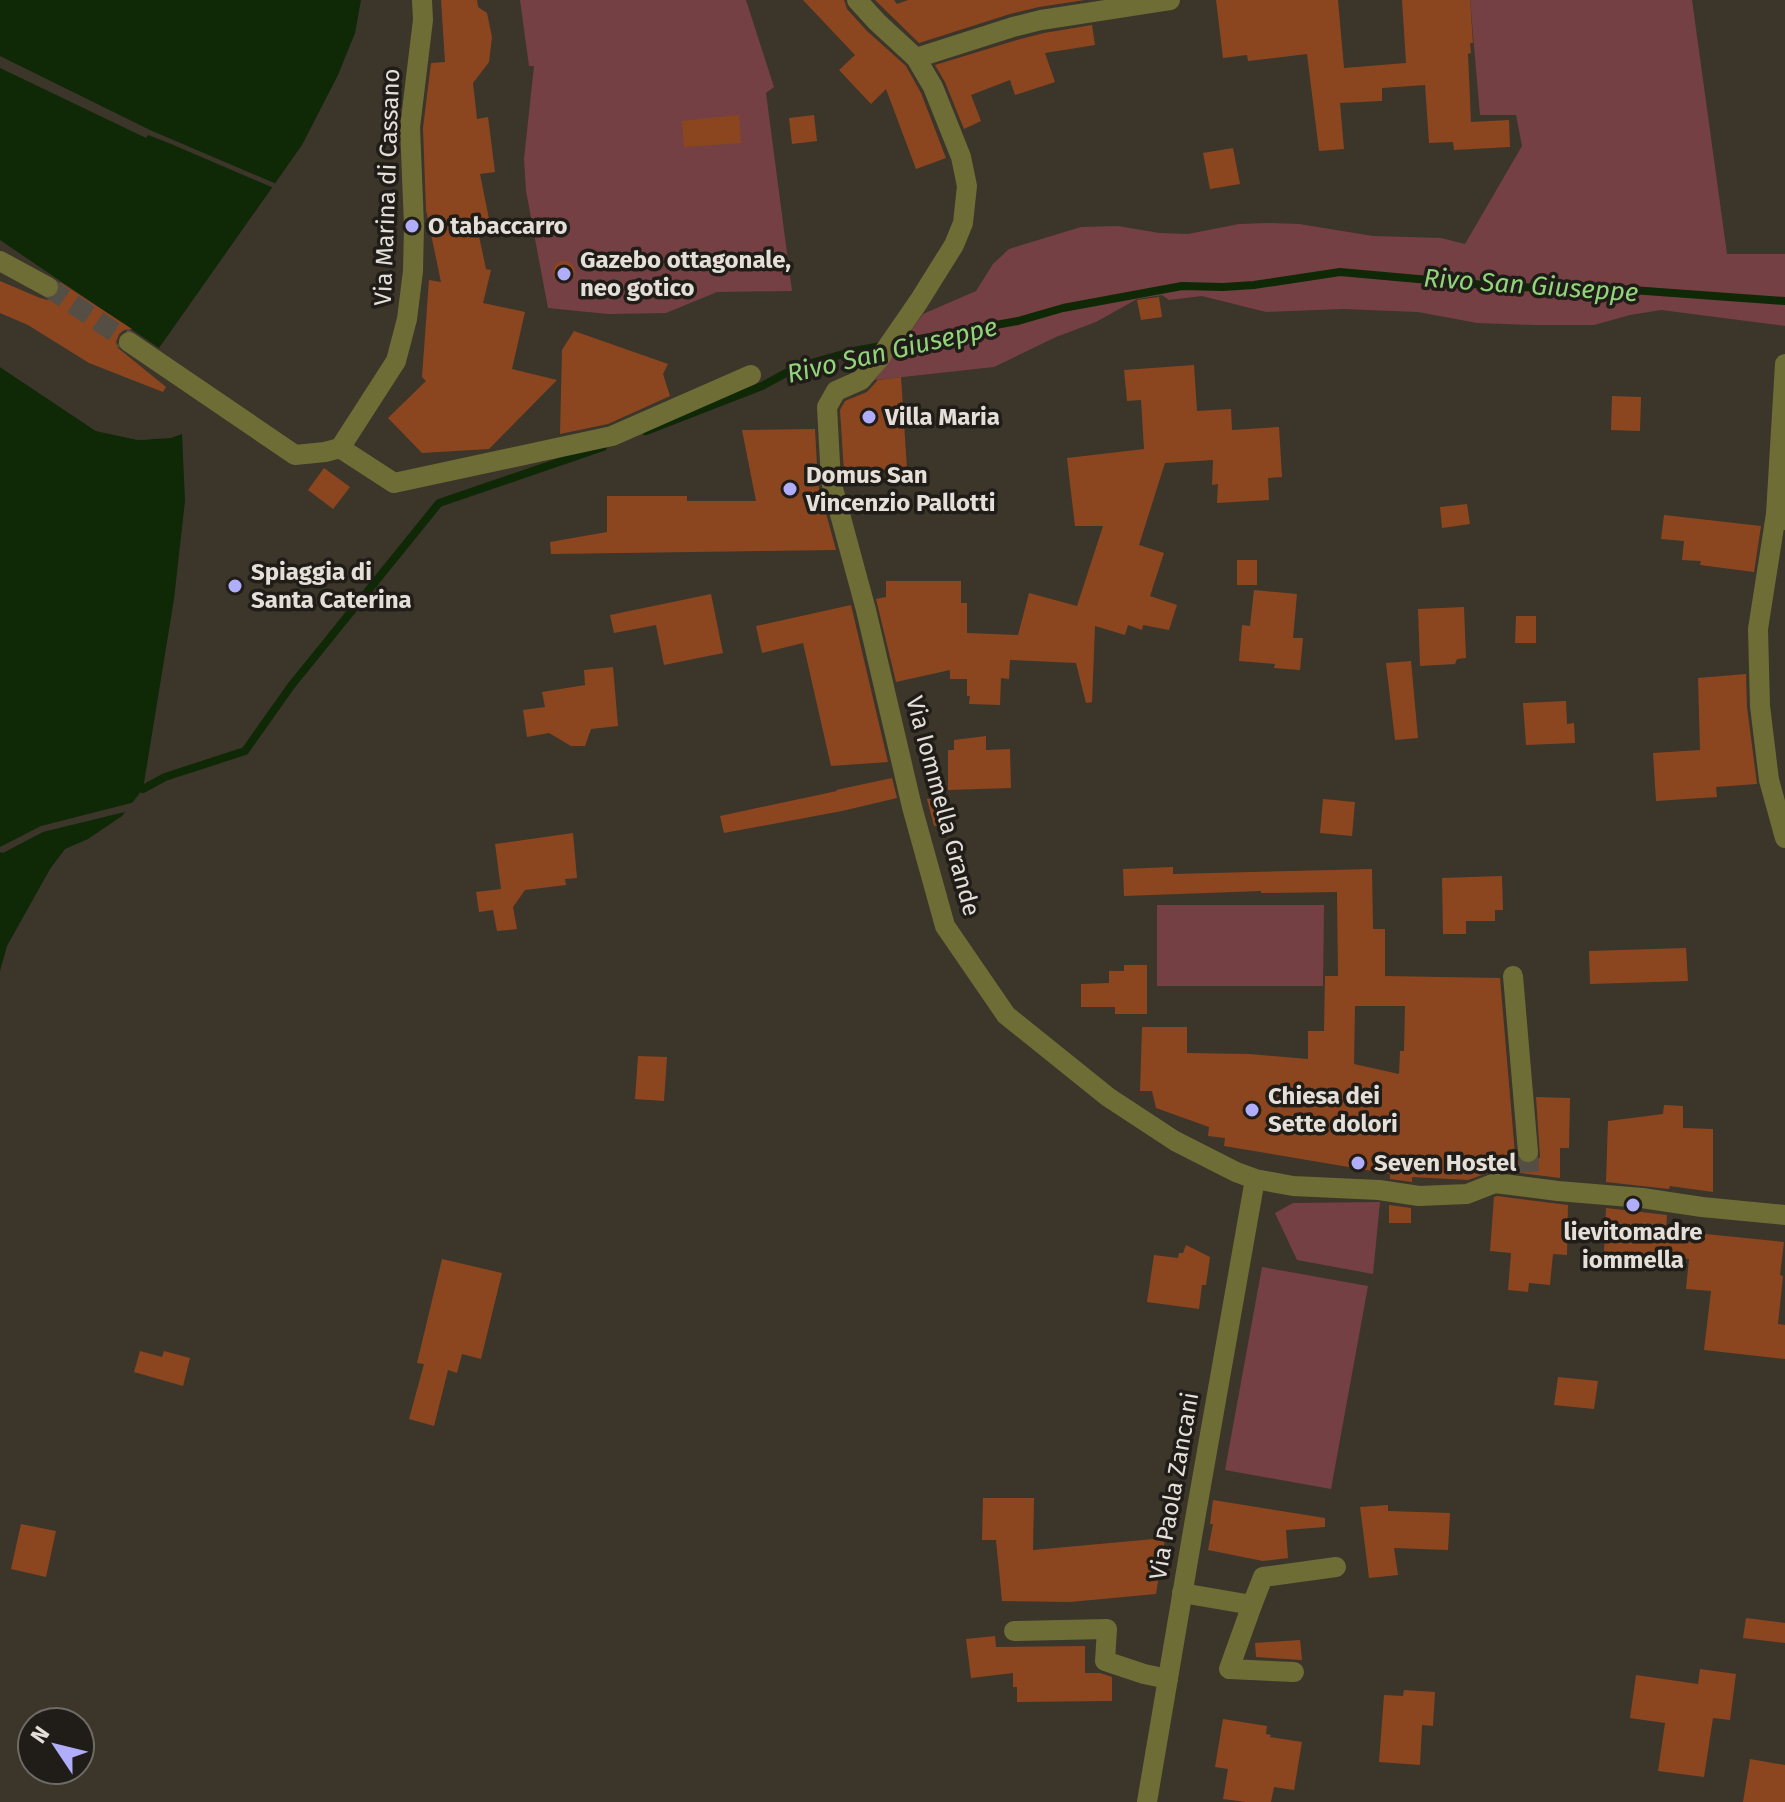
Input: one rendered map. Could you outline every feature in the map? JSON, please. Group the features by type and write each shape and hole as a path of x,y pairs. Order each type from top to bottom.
{"street":[{"name":"Via Marina di Cassano","path":"340,448 396,361 407,319 414,256 410,127 423,20 422,0"},
{"name":"Via Iommella Grande","path":"857,0 916,58 933,87 961,157 967,186 963,223 954,245 919,301 861,380 836,391 827,407 831,481 866,610 912,807 945,926 1006,1015 1108,1097 1175,1141 1255,1179 1293,1186 1379,1190 1419,1196 1467,1194 1528,1170 1660,1200 1785,1215"},
{"path":"916,58 1041,20 1170,0"},
{"path":"0,261 48,287"},
{"path":"129,342 295,455 340,448 394,483 612,436 751,375"},
{"path":"1785,364 1780,517 1758,629 1760,706 1769,780 1785,838"},
{"path":"1513,976 1528,1170"},
{"name":"Via Paola Zancani","path":"1147,1802 1255,1179"},
{"path":"1294,1672 1229,1669 1263,1577 1336,1567"},
{"path":"1182,1593 1252,1605"},
{"path":"1014,1631 1107,1629 1105,1661 1168,1679"}],"shaded area":[{"path":"0,0 361,0 355,33 338,75 302,145 159,348 0,240"},
{"path":"520,0 746,0 774,87 766,93 792,291 717,292 666,313 608,314 548,308 526,191 524,159 534,66 529,66"},
{"path":"1470,0 1692,0 1727,254 1785,254 1785,326 1661,310 1594,325 1477,323 1418,312 1343,309 1266,312 1202,296 1169,300 1162,295 1137,299 1096,322 1056,337 994,367 875,380 923,314 976,291 993,264 1009,249 1081,227 1118,226 1188,234 1239,224 1299,224 1373,236 1441,238 1465,244 1522,146 1516,115 1480,115"},
{"path":"0,367 96,431 138,440 171,438 182,434 185,501 174,599 143,789 122,816 88,839 65,849 50,869 7,946 0,971"},
{"path":"1157,905 1324,905 1323,986 1157,986"},
{"path":"1380,1202 1373,1274 1297,1260 1275,1213 1293,1203"},
{"path":"1262,1267 1368,1286 1331,1489 1225,1470"}],"pier":[{"path":"0,56 150,130 279,185 276,189 171,144 148,135 146,138 0,68"},
{"path":"0,363 98,427 138,436 153,435 152,439 138,440 96,431 0,367"},
{"path":"139,801 133,810 43,832 0,852 0,847 41,826"}],"building":[{"path":"441,0 477,0 478,7 487,13 492,37 489,62 473,83 477,119 488,117 495,172 480,174 492,234 479,236 486,269 491,270 483,303 525,312 512,369 557,380 489,449 422,453 388,418 426,381 422,377 429,280 441,282 426,210 423,128 431,63 445,62"},
{"path":"803,0 844,0 847,9 867,31 906,66 921,93 946,158 916,169 886,89 871,104 839,70 855,55"},
{"path":"875,0 894,0 897,4 908,0 1085,0 1010,14 919,43"},
{"path":"1216,0 1338,0 1344,68 1406,63 1402,0 1470,0 1473,43 1470,43 1471,53 1468,54 1471,122 1509,120 1510,147 1454,150 1453,142 1429,143 1425,85 1382,88 1382,101 1340,103 1344,149 1319,151 1307,54 1248,61 1247,55 1223,58"},
{"path":"1092,25 1095,45 1045,53 1055,82 1015,95 1010,80 971,95 981,121 964,129 935,65 1044,33"},
{"path":"739,115 741,143 684,147 682,121"},
{"path":"814,115 817,141 792,144 789,118"},
{"path":"1233,148 1240,184 1210,189 1203,153"},
{"name":"Gazebo ottagonale, neo gotico","path":"564,261 572,264 575,272 572,280 564,283 556,280 553,272 556,264"},
{"path":"0,281 48,300 59,294 60,282 132,329 119,334 116,342 118,348 166,387 163,392 89,363 28,325 0,313"},
{"path":"1159,297 1162,317 1141,320 1137,300"},
{"path":"574,331 668,364 663,374 670,396 608,424 560,434 562,350"},
{"path":"1194,365 1197,411 1231,409 1232,430 1279,427 1282,477 1268,478 1269,500 1217,503 1218,484 1212,485 1213,460 1165,463 1139,545 1164,553 1150,596 1177,605 1169,630 1143,625 1142,630 1128,625 1125,635 1095,626 1092,702 1086,703 1076,663 1010,660 1009,679 1001,678 1000,705 969,704 967,679 950,679 950,670 896,682 876,599 886,597 886,581 961,581 961,603 967,603 967,633 1018,635 1029,593 1077,606 1103,526 1075,526 1067,458 1144,449 1141,400 1127,401 1124,370"},
{"name":"Villa Maria","path":"901,377 907,469 844,472 840,410 845,401 867,392 878,380"},
{"path":"1612,396 1641,397 1640,431 1611,430"},
{"name":"Domus San Vincenzio Pallotti","path":"815,429 818,484 836,550 551,554 550,542 607,532 607,496 687,496 687,501 756,501 742,430"},
{"path":"324,468 350,487 333,509 308,490"},
{"path":"1467,504 1470,524 1442,528 1440,507"},
{"path":"1664,515 1761,526 1754,572 1682,560 1684,541 1661,539"},
{"path":"1237,560 1257,560 1257,585 1237,585"},
{"path":"1254,590 1297,594 1293,638 1303,638 1300,670 1239,661 1242,625 1250,626"},
{"path":"711,594 723,653 664,665 656,625 614,633 610,615"},
{"path":"851,605 888,762 831,766 803,643 762,653 756,626"},
{"path":"1464,607 1466,658 1457,659 1455,664 1420,666 1418,609"},
{"path":"1516,616 1536,616 1536,643 1515,643"},
{"path":"1411,661 1418,738 1395,740 1386,663"},
{"path":"613,667 618,726 591,729 585,746 571,746 549,733 527,737 523,710 545,707 542,692 585,685 584,670"},
{"path":"1746,674 1757,784 1716,787 1717,797 1656,801 1653,753 1700,750 1698,678"},
{"path":"1566,701 1567,724 1574,723 1575,743 1526,745 1523,703"},
{"path":"986,736 986,750 1010,749 1011,788 948,790 948,750 954,750 954,740"},
{"path":"892,778 897,798 724,833 720,816"},
{"path":"949,798 953,823 934,826 927,799"},
{"path":"1323,799 1355,802 1352,836 1320,833"},
{"path":"573,833 577,878 565,879 566,885 525,890 513,907 517,929 497,931 493,910 479,912 476,892 501,889 495,844"},
{"path":"1173,867 1173,874 1372,869 1373,929 1385,929 1385,976 1500,978 1515,1154 1518,1160 1528,1165 1540,1157 1536,1097 1570,1098 1569,1148 1560,1148 1560,1178 1496,1170 1468,1180 1412,1177 1412,1182 1390,1179 1390,1174 1224,1146 1225,1138 1208,1136 1209,1127 1156,1108 1152,1091 1140,1091 1142,1027 1187,1027 1187,1053 1308,1059 1308,1031 1324,1031 1325,976 1338,976 1337,892 1261,891 1124,896 1123,869","holes":["1355,1006 1405,1006 1404,1051 1400,1051 1399,1074 1354,1064"]},
{"path":"1502,876 1503,910 1495,910 1495,921 1466,921 1466,934 1443,934 1442,878"},
{"path":"1686,948 1688,981 1590,984 1589,951"},
{"path":"1124,965 1147,965 1147,1014 1115,1014 1115,1007 1081,1007 1081,984 1109,983 1109,971 1124,971"},
{"path":"638,1056 667,1057 664,1101 635,1099"},
{"path":"1664,1105 1683,1106 1683,1128 1713,1129 1713,1192 1606,1182 1608,1121 1663,1114"},
{"path":"1494,1197 1568,1205 1567,1255 1553,1254 1550,1285 1529,1283 1528,1292 1508,1290 1511,1253 1490,1251"},
{"path":"1389,1205 1411,1208 1411,1223 1389,1223"},
{"path":"1606,1208 1667,1215 1666,1230 1784,1242 1778,1324 1785,1325 1785,1359 1704,1350 1711,1291 1686,1289 1689,1259 1604,1252"},
{"path":"1186,1245 1210,1257 1199,1309 1147,1302 1154,1255 1178,1258"},
{"path":"442,1259 502,1273 481,1359 462,1354 457,1373 448,1370 434,1426 409,1419 424,1364 417,1363"},
{"path":"140,1351 162,1357 164,1351 190,1358 183,1386 134,1372"},
{"path":"1558,1377 1598,1381 1594,1409 1554,1405"},
{"path":"983,1498 1034,1498 1033,1550 1165,1538 1156,1594 1070,1602 1002,1601 996,1540 982,1540"},
{"path":"1213,1500 1325,1518 1325,1527 1286,1530 1288,1558 1263,1561 1208,1550"},
{"path":"1388,1505 1388,1511 1450,1513 1448,1550 1394,1548 1398,1575 1369,1578 1360,1507"},
{"path":"21,1524 56,1531 46,1577 11,1569"},
{"path":"1746,1618 1785,1623 1785,1643 1743,1638"},
{"path":"995,1636 996,1647 1085,1646 1085,1673 1112,1677 1112,1701 1017,1702 1013,1673 971,1678 966,1639"},
{"path":"1300,1640 1302,1660 1256,1657 1255,1643"},
{"path":"1700,1669 1736,1674 1730,1720 1713,1718 1704,1777 1658,1771 1665,1723 1630,1718 1636,1675 1698,1684"},
{"path":"1404,1690 1435,1692 1433,1726 1422,1725 1420,1765 1379,1762 1384,1695 1403,1696"},
{"path":"1223,1719 1267,1726 1266,1734 1270,1737 1302,1742 1294,1790 1274,1787 1271,1802 1223,1799 1228,1769 1215,1767"},
{"path":"1750,1759 1785,1765 1785,1802 1743,1802"}],"waterway":[{"name":"Rivo San Giuseppe","path":"646,431 762,386 797,367 854,351 1018,321 1063,308 1182,286 1254,285 1340,272 1507,287 1618,289 1785,301"},
{"name":"Rivo San Giuseppe","path":"143,789 165,777 245,751 291,686 439,503 603,447"}],"tunnel":[{"path":"48,287 129,342"},
{"path":"1528,1152 1529,1172"}],"place":[{"name":"O tabaccarro","path":"412,226"},
{"name":"Gazebo ottagonale, neo gotico","path":"564,274"},
{"name":"Villa Maria","path":"869,417"},
{"name":"Domus San Vincenzio Pallotti","path":"790,489"},
{"name":"Spiaggia di Santa Caterina","path":"235,586"},
{"name":"Chiesa dei Sette dolori","path":"1252,1110"},
{"name":"Seven Hostel","path":"1358,1163"},
{"name":"lievitomadre iommella","path":"1633,1205"}]}
